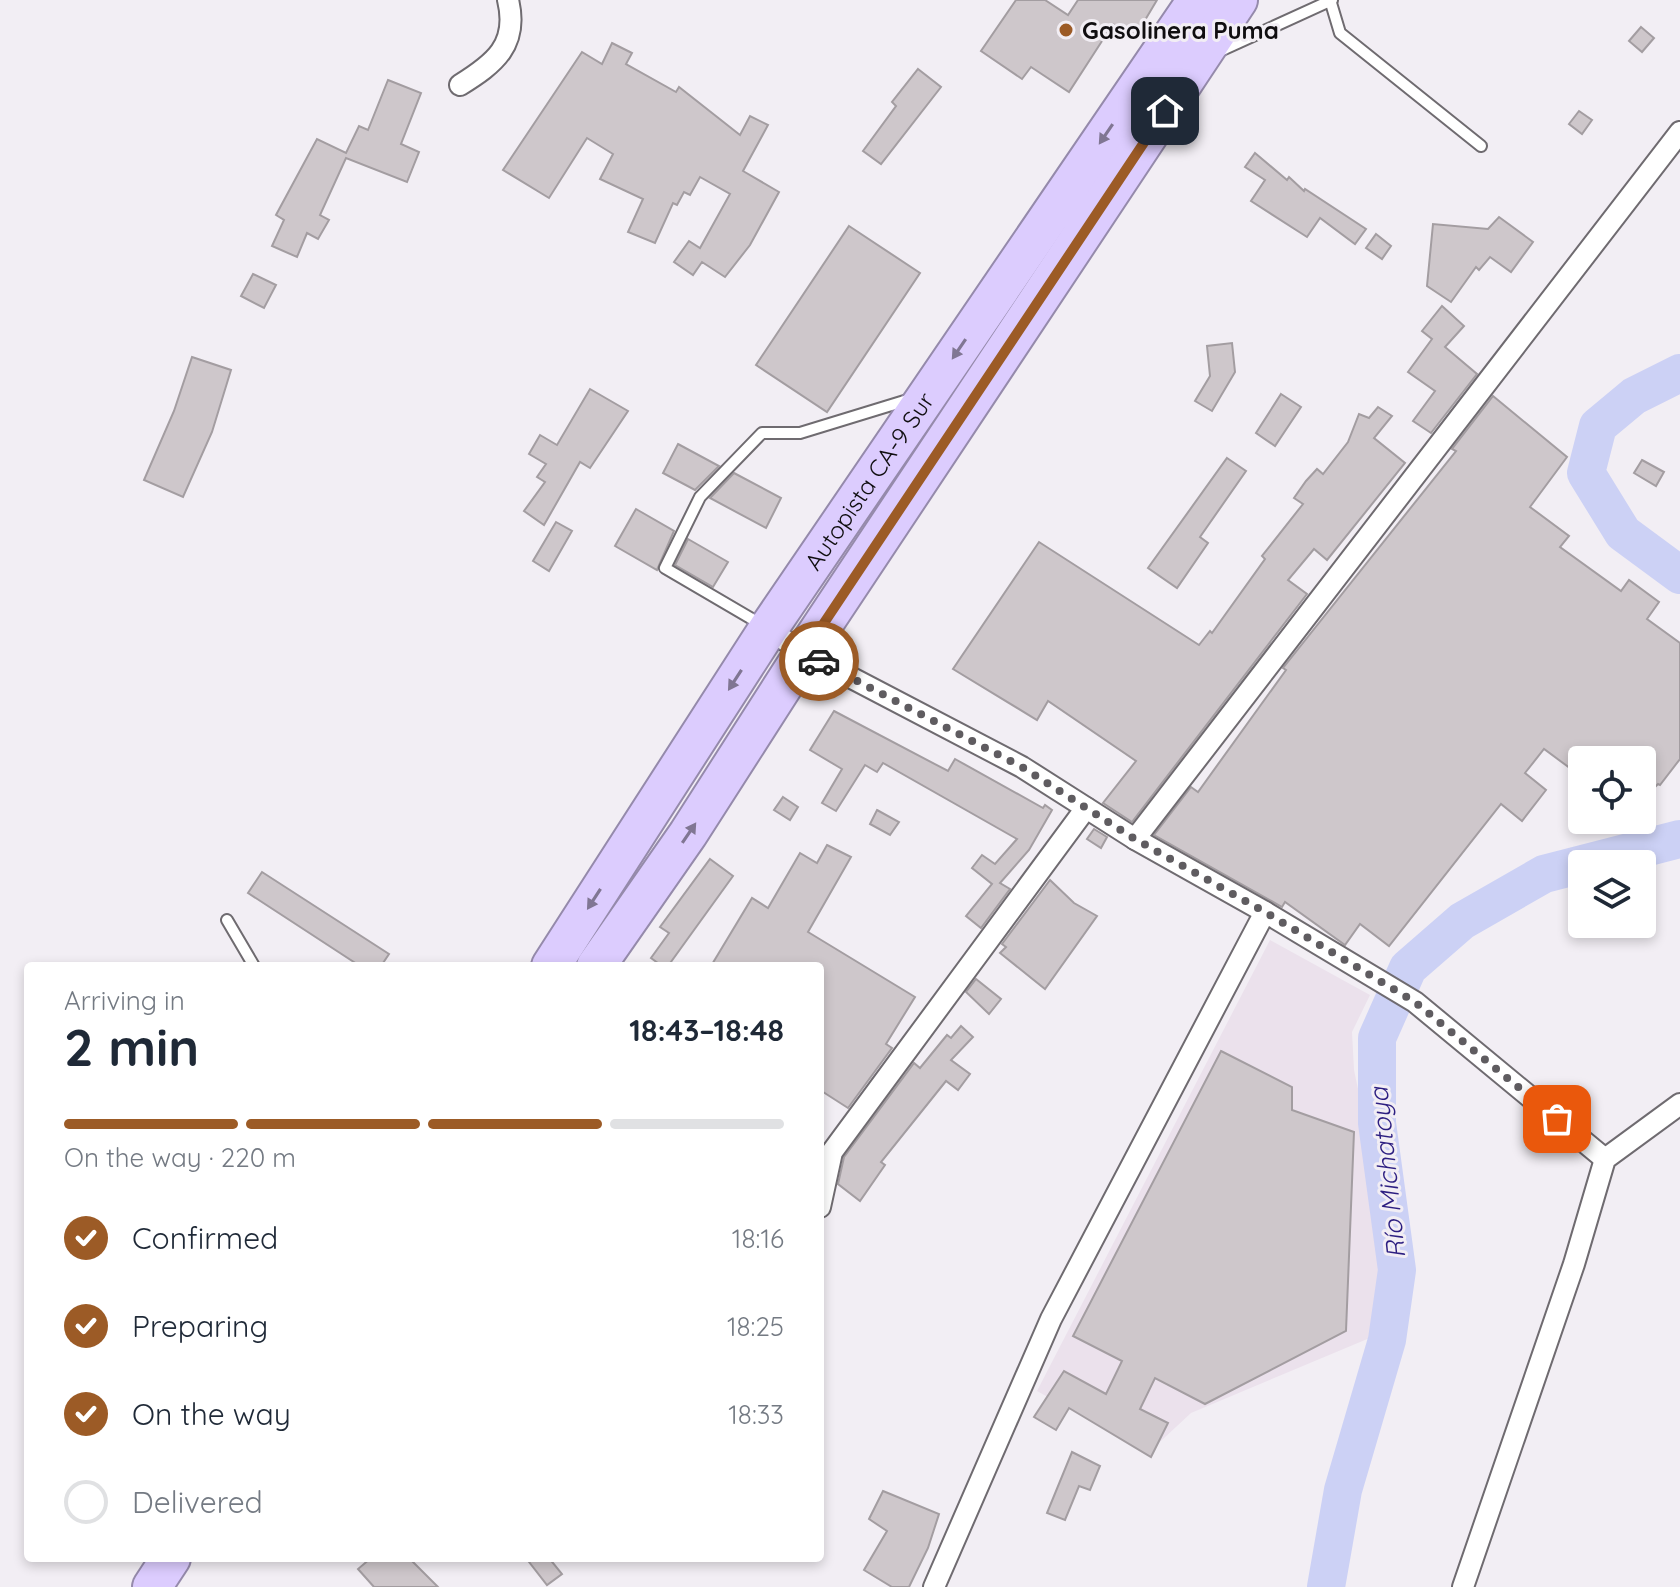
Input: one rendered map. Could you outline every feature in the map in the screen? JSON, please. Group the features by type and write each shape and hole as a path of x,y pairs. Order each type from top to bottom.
{"highway":[{"name":"Autopista CA-9 Sur","path":"554,962 768,629 1197,0"},
{"name":"Autopista CA-9 Sur","path":"599,962 688,834 804,653 1238,0"},
{"path":"152,1587 168,1562"},
{"path":"180,1587 196,1562"}],"street":[{"path":"460,85 488,68 506,48 511,11 508,0"},
{"path":"1135,839 1680,132"},
{"path":"768,629 804,653 1022,767 1135,839 1415,1002 1605,1159"},
{"path":"824,1189 832,1152 1086,808"},
{"path":"934,1587 1051,1319 1265,912"},
{"path":"1463,1587 1574,1264 1605,1159 1680,1104"}],"lane":[{"path":"1200,59 1332,2 1340,33 1481,146"},
{"path":"768,629 665,568 700,497 762,433 800,433 928,394"},
{"path":"227,920 252,962"}],"shaded area":[{"path":"1270,940 1370,995 1352,1032 1354,1070 1385,1217 1396,1327 1191,1413 1148,1453 1037,1391"}],"building":[{"path":"1016,0 1045,0 1068,15 1078,0 1157,0 1135,37 1113,24 1069,92 1031,67 1022,79 981,51"},
{"path":"1641,27 1654,38 1642,52 1629,41"},
{"path":"612,43 632,53 626,64 676,92 679,87 740,135 750,116 768,125 743,171 779,192 750,245 725,277 702,262 693,275 674,262 689,241 700,248 730,194 700,177 690,195 684,192 677,205 673,203 655,243 628,232 643,199 600,179 613,154 587,138 549,198 503,170 582,52 602,64"},
{"path":"918,69 941,87 881,164 863,151 896,106 892,102"},
{"path":"388,80 421,93 401,144 419,152 407,182 346,158 320,215 329,220 318,239 307,233 297,257 272,246 284,220 276,215 317,139 346,153 359,126 368,130"},
{"path":"1579,111 1592,120 1582,134 1569,124"},
{"path":"1255,153 1287,180 1289,177 1304,191 1366,229 1355,244 1320,218 1307,237 1251,201 1265,180 1245,167"},
{"path":"1499,217 1533,242 1511,272 1490,257 1479,270 1476,267 1451,302 1427,286 1433,224 1488,229"},
{"path":"849,226 920,273 827,412 756,365"},
{"path":"1376,234 1391,246 1382,259 1366,248"},
{"path":"253,274 276,285 264,308 241,296"},
{"path":"1442,306 1464,326 1445,347 1477,374 1431,433 1413,421 1435,391 1408,372 1432,339 1422,331"},
{"path":"1232,343 1235,372 1212,411 1195,401 1210,376 1207,346"},
{"path":"192,357 231,370 212,432 183,497 144,480 174,411"},
{"path":"590,389 628,411 590,468 580,462 544,525 524,511 545,482 537,477 546,464 529,454 540,435 557,445"},
{"path":"1281,394 1301,407 1275,446 1256,433"},
{"path":"1493,396 1567,457 1530,507 1569,536 1560,547 1621,591 1629,580 1659,602 1647,619 1680,643 1680,759 1656,786 1656,746 1568,746 1568,767 1544,749 1525,773 1546,790 1522,821 1501,804 1389,946 1360,924 1345,945 1285,902 1282,907 1154,835 1191,787 1198,792 1286,670 1283,668 1456,451 1452,449"},
{"path":"1378,407 1392,416 1374,438 1405,463 1327,560 1314,549 1288,580 1307,594 1132,822 1103,803 1136,761 1048,701 1037,720 953,669 1039,542 1199,645 1210,631 1212,633 1265,559 1262,556 1303,504 1294,498 1306,481 1317,469 1323,474 1348,442 1359,414 1369,418"},
{"path":"678,444 719,466 695,490 663,473"},
{"path":"1227,458 1246,471 1200,537 1208,543 1177,588 1148,568"},
{"path":"1642,460 1664,472 1656,486 1634,473"},
{"path":"734,473 781,498 766,528 710,498"},
{"path":"636,509 674,531 657,570 615,546"},
{"path":"556,522 572,531 549,571 533,561"},
{"path":"688,539 728,562 713,587 675,565"},
{"path":"834,711 948,771 955,759 1043,808 1045,805 1052,810 1029,850 1000,883 1010,889 981,928 966,916 992,884 972,868 982,855 995,864 1017,839 883,763 877,772 865,765 836,811 822,803 842,769 810,750"},
{"path":"783,797 798,807 790,820 774,810"},
{"path":"877,810 899,822 890,835 870,824"},
{"path":"1094,829 1107,837 1101,848 1087,839"},
{"path":"827,845 851,857 808,932 915,997 886,1044 892,1048 848,1108 824,1093 824,962 713,962 752,898 768,908 800,853 817,863"},
{"path":"710,859 733,876 671,962 656,962 651,958 669,933 660,927"},
{"path":"262,872 389,954 384,962 354,962 248,893"},
{"path":"1050,880 1074,903 1097,916 1045,989 1000,953 1006,947 1002,944"},
{"path":"976,979 1001,999 989,1014 966,992"},
{"path":"961,1026 973,1037 951,1060 970,1074 958,1090 946,1081 881,1162 885,1165 860,1201 838,1184 844,1157 914,1063 920,1068 947,1035 951,1038"},
{"path":"1221,1051 1292,1087 1292,1110 1354,1132 1346,1331 1205,1404 1155,1378 1140,1409 1168,1423 1151,1457 1069,1408 1056,1430 1034,1417 1064,1371 1106,1394 1122,1361 1073,1336"},
{"path":"1072,1452 1100,1466 1090,1490 1079,1486 1065,1520 1047,1513"},
{"path":"883,1491 939,1514 928,1548 909,1587 892,1587 864,1570 887,1531 869,1519"},
{"path":"366,1562 413,1562 438,1587 374,1587 358,1569"},
{"path":"529,1562 552,1562 562,1574 547,1585"}],"waterway":[{"name":"Río Michatoya","path":"1680,373 1634,396 1598,426 1586,473 1623,533 1680,575"},
{"name":"Río Michatoya","path":"1326,1587 1343,1490 1387,1340 1397,1270 1377,1123 1377,1038 1408,968 1462,921 1544,874 1680,839"}],"way so far":[{"path":"819,661 1022,767 1135,839 1415,1002 1557,1119"}],"place":[{"name":"Gasolinera Puma","path":"1066,30"}],"route":[{"path":"819,661 804,653 1165,111"}]}
